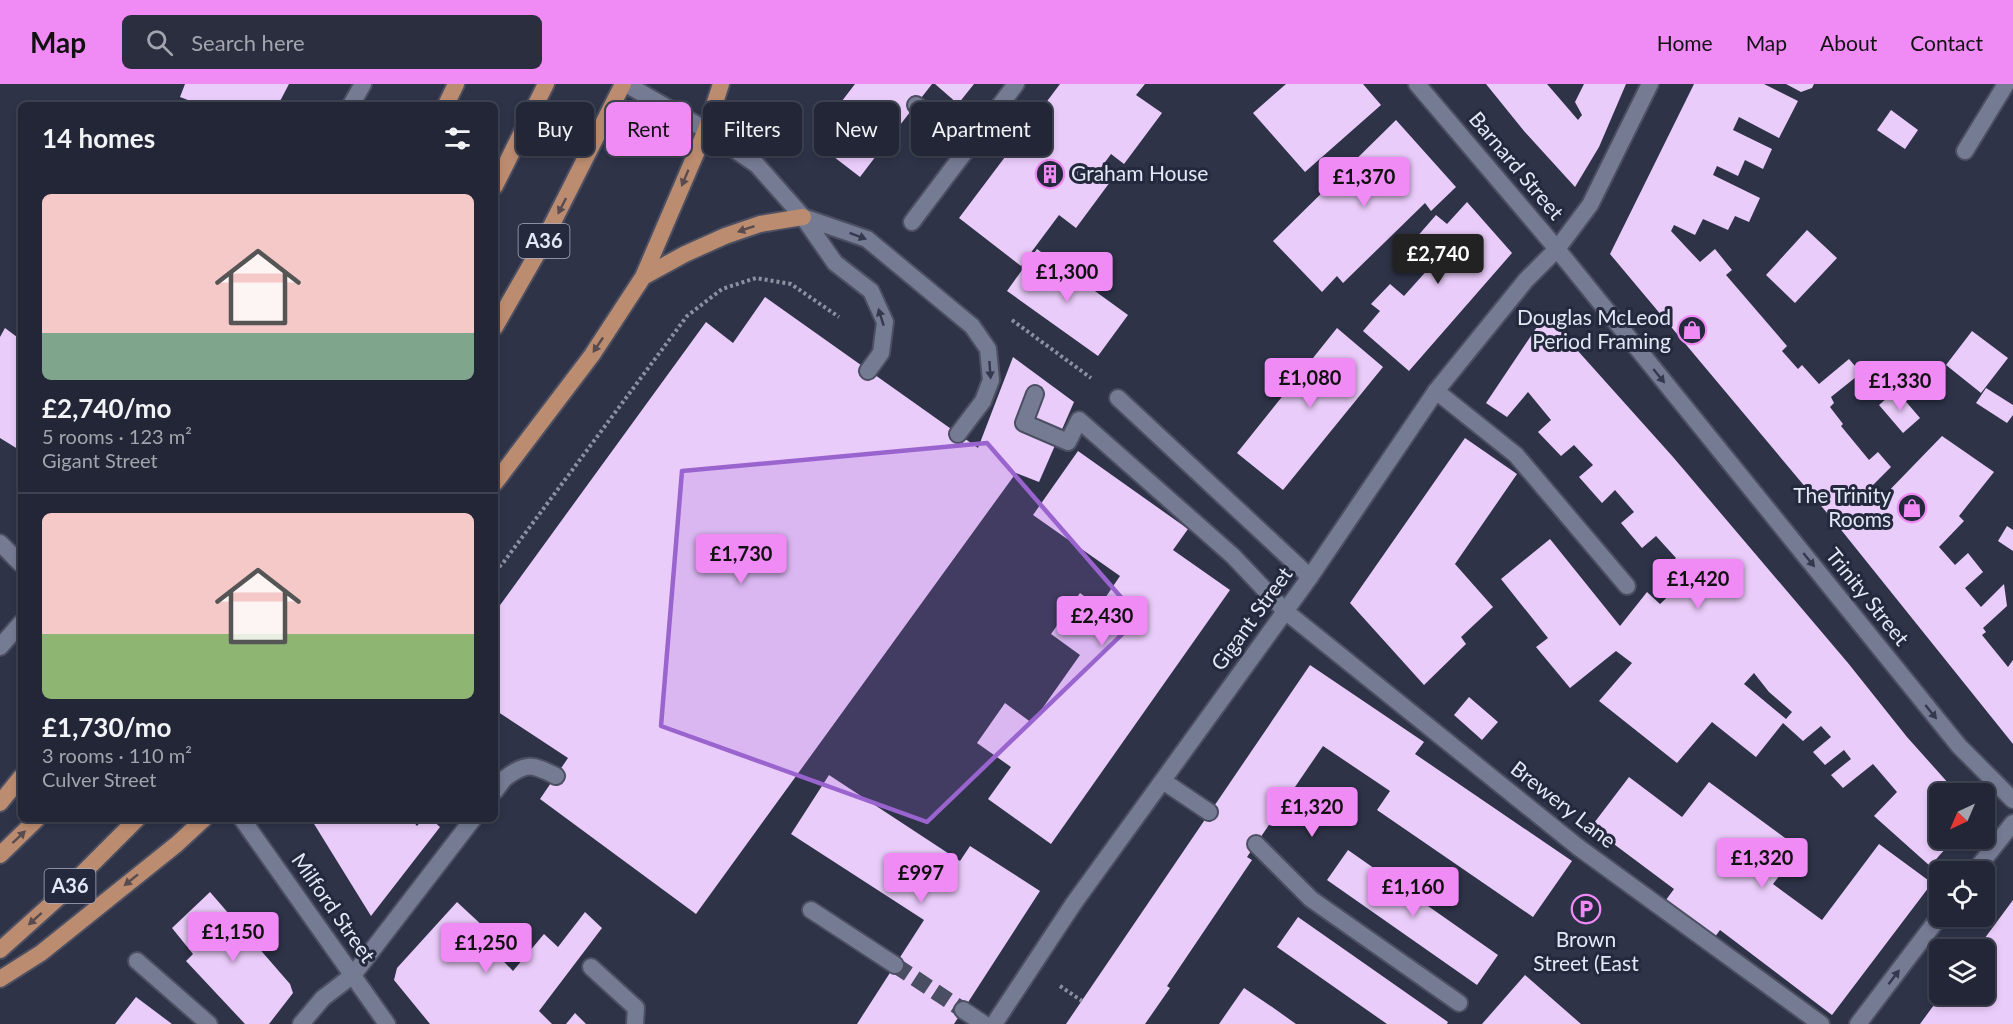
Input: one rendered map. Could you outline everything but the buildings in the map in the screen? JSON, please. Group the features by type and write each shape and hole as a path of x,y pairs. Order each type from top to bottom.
{"highway":[{"path":"447,102 456,84"},
{"path":"498,180 546,84"},
{"name":"A36","path":"498,322 538,252 625,84"},
{"path":"715,102 721,84"},
{"path":"498,479 591,355 644,277 703,137"},
{"path":"644,277 685,254 725,236 760,224 803,217"},
{"path":"0,803 18,781"},
{"path":"0,855 34,822"},
{"name":"A36","path":"0,950 59,897 134,822"},
{"path":"0,979 41,953 177,844 201,822"}],"street":[{"path":"353,102 363,84"},
{"path":"625,84 703,128"},
{"path":"1002,102 1016,84"},
{"name":"Barnard Street","path":"1417,84 1557,249"},
{"name":"Gigant Street","path":"994,1024 1074,903 1310,577 1436,391 1526,280 1557,249 1590,205 1650,84"},
{"path":"1965,151 2007,84"},
{"path":"744,156 757,165 803,217 835,263 870,291 885,322 881,353 868,371"},
{"path":"912,222 962,156"},
{"path":"803,217 867,239 972,326 988,349 991,380 983,401 958,434"},
{"name":"Trinity Street","path":"1557,249 1959,746 2013,800"},
{"path":"1436,391 1516,455 1627,586"},
{"name":"Brewery Lane","path":"1035,394 1024,423 1068,442 1079,420 1233,556 1285,611 1578,847 1821,1024"},
{"path":"1118,398 1310,577"},
{"path":"0,543 18,561"},
{"path":"0,647 18,626"},
{"path":"500,785 517,769 534,765 556,776"},
{"path":"1163,781 1209,812"},
{"name":"Milford Street","path":"244,822 387,1024"},
{"path":"301,1024 323,998 353,975 471,822"},
{"path":"1983,861 2013,823"},
{"path":"1256,844 1311,899 1459,1003"},
{"path":"811,910 895,965"},
{"path":"1858,1024 1932,927"},
{"path":"137,961 209,1024"},
{"path":"591,967 636,1008 635,1024"},
{"path":"963,1010 984,1024"}],"path":[{"path":"498,568 687,316 722,289 756,278 791,284 838,317"}],"highlighted area":[{"path":"987,443 1139,618 927,822 661,726 682,471"}],"tunnel":[{"path":"895,965 963,1010"}],"place":[{"name":"Graham House","path":"1050,174"},
{"name":"Douglas McLeod Period Framing","path":"1692,330"},
{"name":"The Trinity Rooms","path":"1912,508"},
{"name":"Brown Street (East","path":"1586,909"}]}
